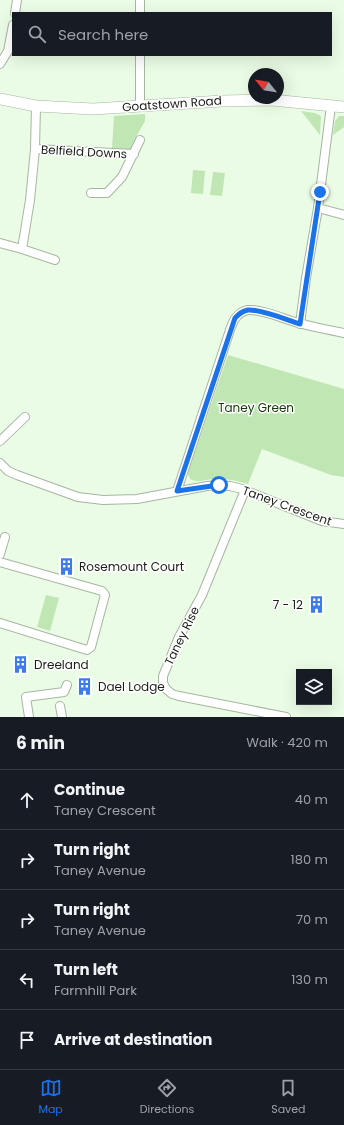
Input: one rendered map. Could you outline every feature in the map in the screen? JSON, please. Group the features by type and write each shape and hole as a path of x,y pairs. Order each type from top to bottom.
{"main road":[{"name":"Goatstown Road","path":"0,99 36,106 93,109 222,101 272,100 344,107"}],"street":[{"path":"15,12 17,0"},
{"path":"140,0 140,12"},
{"path":"0,64 8,51 12,30"},
{"path":"140,56 140,107"},
{"path":"22,249 30,200 35,149 36,106"},
{"path":"300,324 318,208 331,106"},
{"name":"Belfield Downs","path":"91,193 107,193 122,177 140,140"},
{"name":"Belfield Downs","path":"35,149 134,154"},
{"path":"318,208 344,215"},
{"path":"0,243 55,260"},
{"path":"177,491 235,318 240,313 247,310 257,311 300,324 344,333"},
{"path":"0,441 25,417"},
{"name":"Taney Crescent","path":"0,463 8,471 17,475 78,497 103,500 137,498 219,485 230,486 245,490 322,521 344,524"},
{"name":"Taney Rise","path":"245,490 202,595 179,637 163,676 163,683 166,689 172,694 179,696 286,717"},
{"path":"0,554 5,537"},
{"path":"0,562 102,591 105,595 91,648 87,650 0,623"},
{"path":"29,717 26,697 64,692 67,685"},
{"path":"60,706 62,717"}],"green space":[{"path":"301,111 315,113 321,116 320,135"},
{"path":"145,114 145,121 131,146 133,149 130,151 112,148 114,116"},
{"path":"339,116 344,116 344,127 333,135 335,121"},
{"path":"193,170 205,171 203,194 191,193"},
{"path":"213,172 225,173 222,196 210,195"},
{"name":"Taney Green","path":"228,355 344,389 344,477 331,475 262,449 248,484 222,479 194,481 190,479 188,474 189,470"},
{"path":"46,595 59,598 50,631 37,627"}],"place":[{"name":"Rosemount Court","path":"66,567"},
{"name":"7 - 12","path":"316,605"},
{"name":"Dreeland","path":"21,665"},
{"name":"Dael Lodge","path":"85,687"}],"route":[{"path":"219,485 177,491 231,326 235,318 240,313 247,310 257,311 300,324 320,192"}]}
